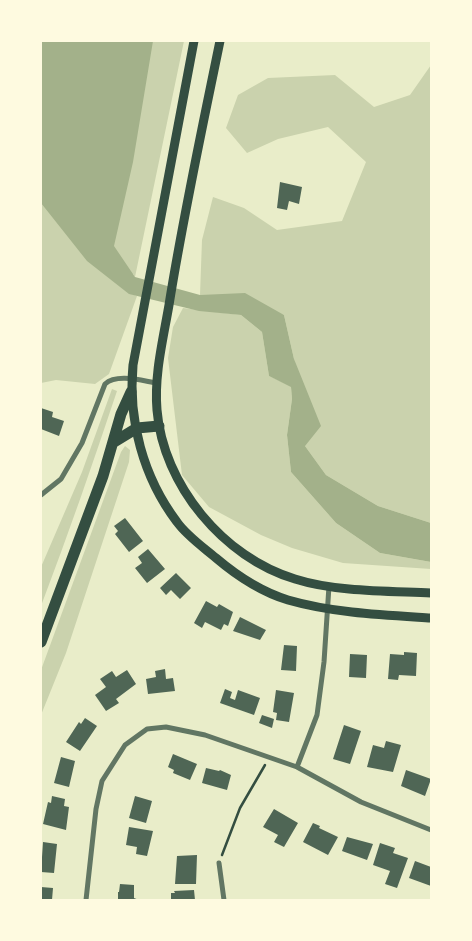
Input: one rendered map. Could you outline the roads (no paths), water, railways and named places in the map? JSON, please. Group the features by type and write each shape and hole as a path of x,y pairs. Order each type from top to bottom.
{"highway":[{"path":"41,642 114,442 121,414 131,392"},
{"path":"114,442 137,428 159,426"}],"main road":[{"path":"194,41 144,301 132,379 131,392 140,448 153,484 177,523 230,571 259,587 287,599 326,608 431,618"},
{"path":"220,41 173,276 157,383 159,426 168,457 188,498 218,534 239,552 295,579 329,586 431,594"}],"street":[{"path":"41,495 51,490 61,479 82,443 103,386 108,381 132,379 157,383"},
{"path":"297,767 317,715 324,662 326,608 329,586"},
{"path":"86,900 96,809 102,781 125,745 147,728 166,727 205,735 297,767 361,802 431,830"},
{"path":"219,863 224,900"}]}
